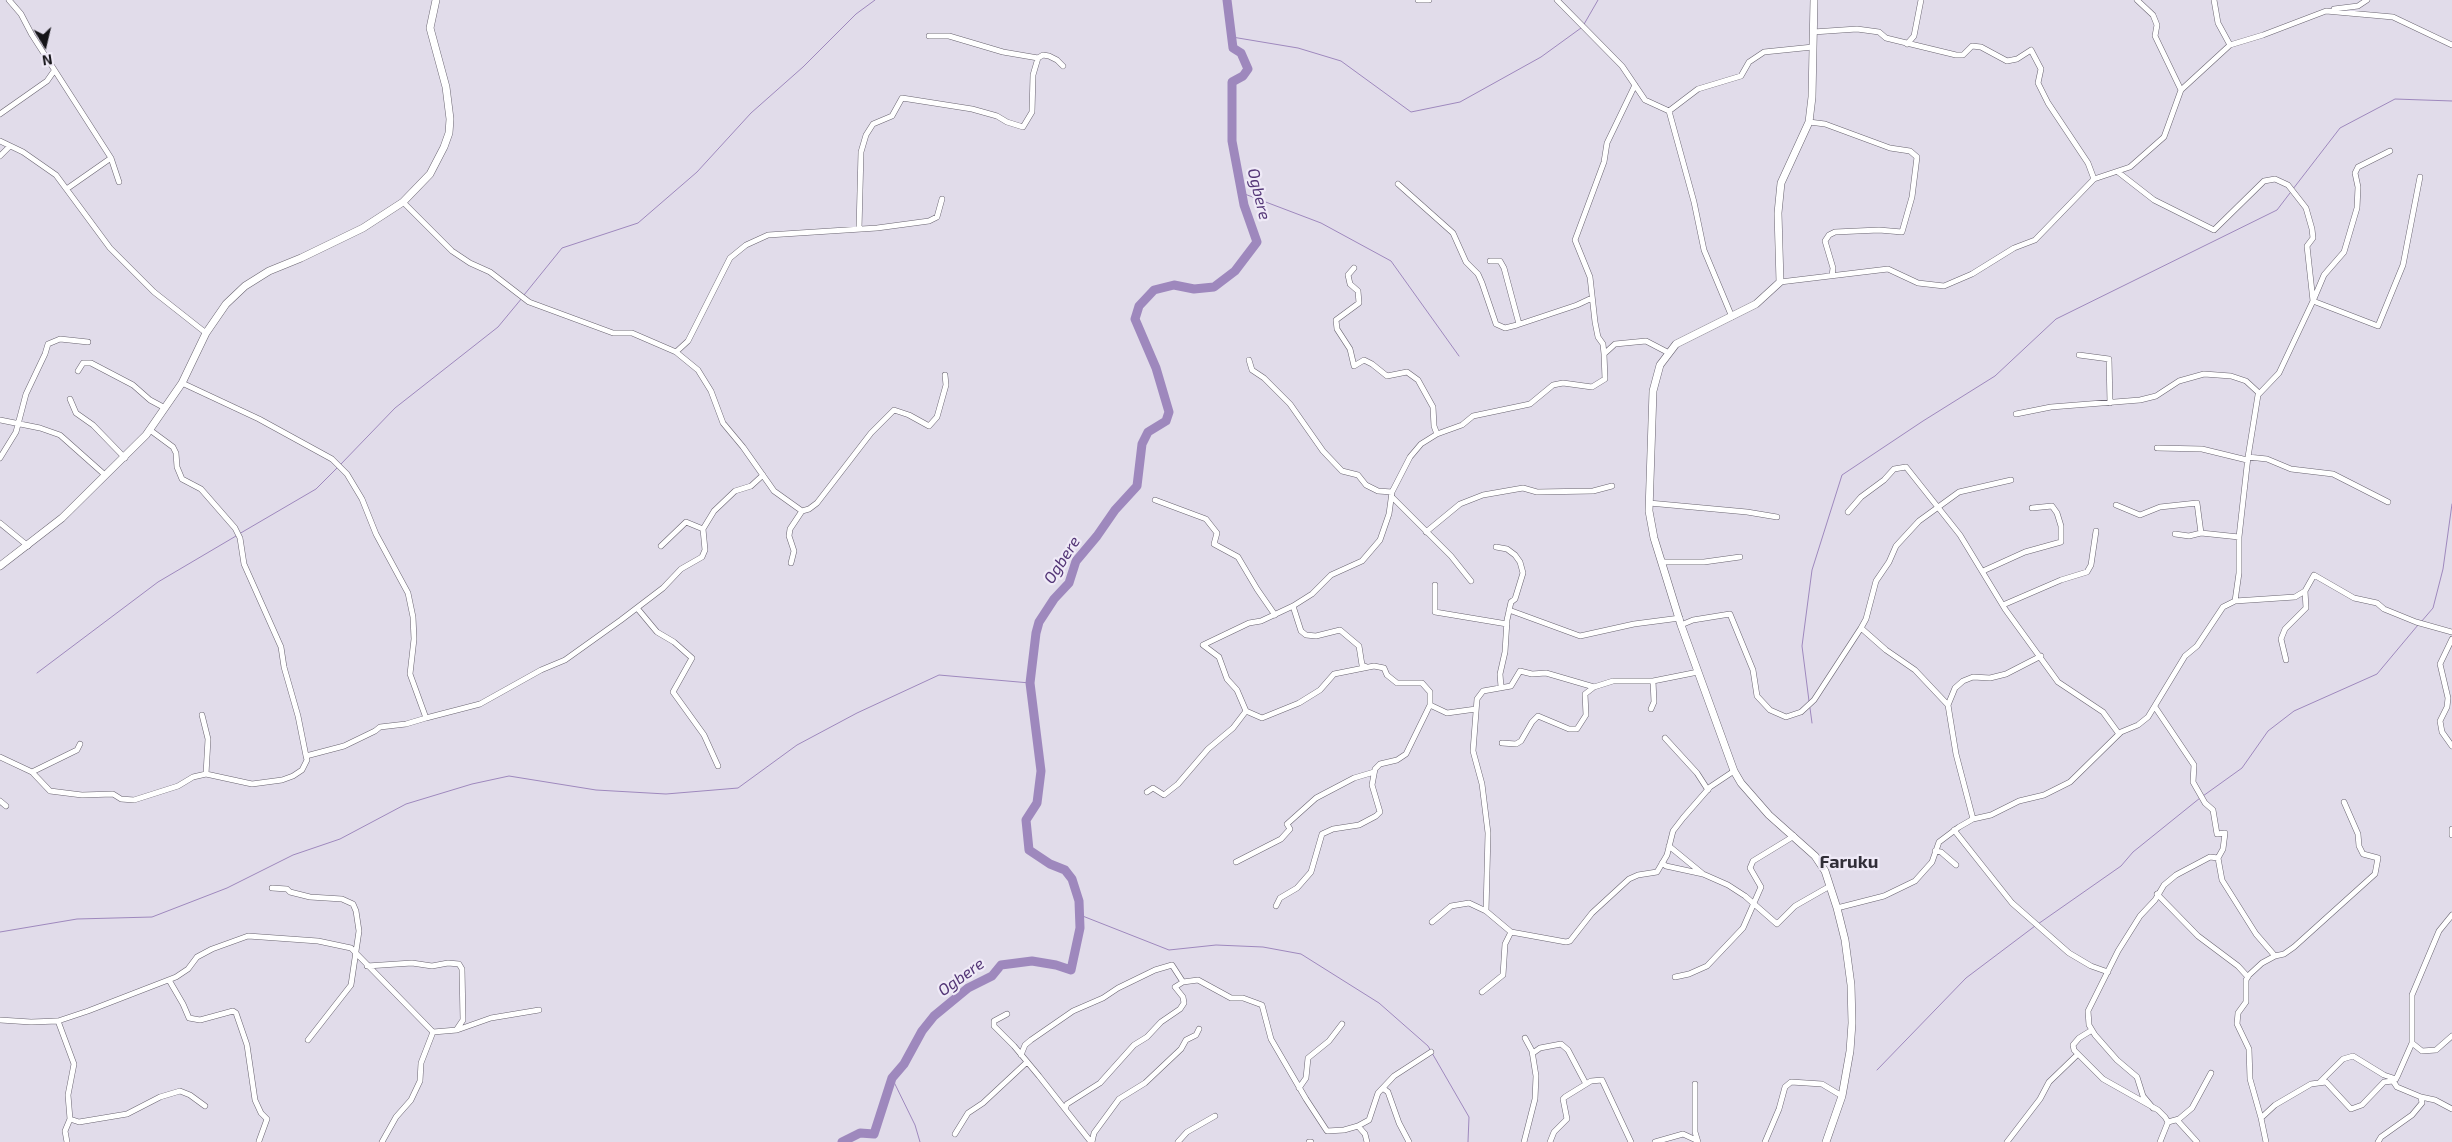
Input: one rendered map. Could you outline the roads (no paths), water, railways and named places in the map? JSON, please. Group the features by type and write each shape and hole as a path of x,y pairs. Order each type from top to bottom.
{"street":[{"path":"9,0 21,14 54,71 110,158 120,182"},
{"path":"0,566 62,518 125,458 150,430 182,383 206,333 226,304 245,286 269,271 363,228 403,202 430,174 449,133 450,119 446,87 430,28 436,0"},
{"path":"1418,0 1429,0"},
{"path":"1557,0 1622,66 1645,100 1669,111"},
{"path":"1780,282 1778,213 1781,183 1809,122 1812,97 1814,0"},
{"path":"1907,44 1914,36 1921,0"},
{"path":"2137,0 2153,15 2157,25 2155,36 2181,90"},
{"path":"2214,0 2218,23 2230,45"},
{"path":"1826,1142 1842,1096 1850,1051 1852,985 1845,940 1825,872 1815,856 1769,815 1741,783 1734,772 1680,621 1650,522 1653,391 1660,365 1676,344 1756,304 1780,282 1888,270 1918,283 1944,286 1972,274 2014,248 2035,240 2094,179 2130,167 2164,136 2181,90 2230,45 2262,36 2326,11 2358,6 2367,0"},
{"path":"2326,11 2393,16 2452,45"},
{"path":"1813,32 1858,29 1879,32 1886,38 1956,55 1963,55 1972,46 1981,47 2007,61 2017,59 2030,50 2041,69 2038,83 2048,103 2088,163 2094,179"},
{"path":"929,36 949,36 1003,52 1038,58 1043,55 1048,56 1057,60 1063,66"},
{"path":"1669,111 1698,89 1741,76 1749,62 1764,52 1813,46"},
{"path":"859,229 861,152 866,135 873,124 892,116 902,98 972,109 997,116 1007,122 1023,127 1032,112 1033,75 1038,58"},
{"path":"0,114 47,81 54,71"},
{"path":"1276,906 1280,898 1297,888 1311,872 1322,834 1333,829 1359,825 1380,812 1372,785 1374,772 1380,764 1397,760 1406,754 1430,705 1430,692 1422,683 1397,683 1387,675 1384,668 1368,668 1334,674 1320,690 1291,708 1262,718 1246,710 1237,690 1227,679 1219,657 1203,645 1293,606 1312,594 1331,575 1362,561 1380,540 1389,514 1392,495 1410,457 1421,444 1437,434 1462,425 1473,416 1530,404 1554,385 1563,382 1592,387 1605,379 1604,344 1598,337 1590,277 1575,240 1604,162 1607,143 1635,85"},
{"path":"1669,111 1704,250 1732,317"},
{"path":"1809,122 1824,124 1890,148 1910,151 1917,158 1912,197 1902,232 1879,230 1834,232 1829,235 1826,241 1833,268 1832,276"},
{"path":"0,141 56,175 68,188 110,248 154,292 206,333"},
{"path":"0,156 10,146"},
{"path":"2235,601 2239,573 2239,537 2247,458 2259,394 2279,373 2324,275 2344,252 2357,208 2358,187 2355,173 2358,167 2390,151"},
{"path":"68,188 110,158"},
{"path":"2118,172 2154,200 2214,230 2264,181 2276,179 2288,184 2306,208 2312,229 2313,238 2307,246 2313,300"},
{"path":"2313,300 2378,326 2403,265 2420,178"},
{"path":"1398,184 1453,232 1466,262 1478,274 1496,324 1504,328 1519,324 1577,305 1592,298"},
{"path":"676,352 688,342 698,316 730,258 746,245 768,235 859,229 929,220 937,217 942,199"},
{"path":"403,202 452,251 470,263 490,272 529,302 613,333 632,333 676,352 698,370 711,391 723,423 774,491 802,511"},
{"path":"1490,261 1500,261 1504,268 1519,324"},
{"path":"1354,268 1348,275 1350,284 1358,291 1359,303 1336,320 1337,330 1350,349 1354,366 1364,360 1387,376 1407,372 1418,380 1433,407 1434,426 1437,434"},
{"path":"0,458 16,432 26,394 48,344 60,339 88,342"},
{"path":"1604,354 1615,344 1646,341 1669,353"},
{"path":"2080,355 2109,359 2110,403"},
{"path":"1250,360 1252,370 1264,378 1290,404 1323,451 1342,471 1358,475 1366,485 1392,495 1472,581"},
{"path":"78,371 83,363 91,363 132,385 150,400 164,408"},
{"path":"2016,414 2051,407 2140,400 2156,396 2179,381 2204,374 2232,376 2246,381 2259,394"},
{"path":"791,563 794,550 789,536 790,529 802,511 809,509 816,503 871,434 894,410 909,414 929,426 937,417 946,385 945,375"},
{"path":"182,383 259,419 332,459 347,474 362,500 376,534 408,593 413,616 414,639 410,674 426,718"},
{"path":"70,399 76,413 93,425 125,458"},
{"path":"0,420 18,423 60,436 105,475"},
{"path":"0,757 32,772 50,791 82,795 113,794 121,799 134,800 178,786 193,777 206,774 252,784 282,780 302,770 307,760 298,716 284,667 281,647 244,564 240,538 235,528 201,489 182,479 177,467 176,453 173,447 150,430"},
{"path":"2157,448 2202,449 2247,458 2267,459 2291,469 2333,474 2388,502"},
{"path":"1848,512 1894,469 1906,467 1938,507 1983,570 2023,635 2041,656 2058,682 2103,712 2119,734"},
{"path":"306,756 344,746 375,731 380,726 406,724 480,704 541,670 553,667 637,608 663,588 681,569 702,557 705,550 703,529 726,498 735,491 751,486 763,476"},
{"path":"1509,610 1580,636 1634,624 1694,620 1730,614 1753,670 1757,696 1770,710 1786,717 1801,712 1814,700 1866,619 1876,581 1889,562 1896,546 1919,521 1959,492 2011,480"},
{"path":"1426,532 1460,504 1483,495 1523,488 1537,492 1593,491 1612,486"},
{"path":"1155,500 1206,519 1217,533 1214,544 1238,557 1257,590 1275,615"},
{"path":"1649,503 1747,512 1778,518"},
{"path":"2116,505 2140,515 2160,507 2197,503 2201,533"},
{"path":"1983,570 2025,552 2060,542 2061,526 2057,513 2052,506 2032,508"},
{"path":"661,546 686,522 703,529"},
{"path":"0,523 28,546"},
{"path":"2003,605 2087,572 2091,565 2096,531"},
{"path":"2176,534 2189,536 2201,533 2239,537"},
{"path":"1496,547 1507,549 1515,556 1520,562 1523,573 1509,610 1505,652 1500,674 1501,687"},
{"path":"1662,562 1704,562 1740,557"},
{"path":"1837,908 1884,896 1915,880 1928,870 1938,842 1973,819 1991,815 2019,801 2044,795 2070,782 2119,734 2138,726 2155,707 2185,656 2197,646 2223,607 2235,601 2295,597 2304,591 2314,575 2354,598 2377,603 2384,609 2416,622 2452,632"},
{"path":"1435,585 1435,612 1507,624"},
{"path":"2286,660 2281,639 2284,629 2306,608 2304,591"},
{"path":"1293,606 1301,631 1306,635 1316,636 1340,630 1359,646 1362,665 1368,668"},
{"path":"637,608 657,632 674,642 692,658 673,692 704,734 718,766"},
{"path":"1861,628 1886,650 1915,670 1948,704"},
{"path":"2452,639 2440,664 2448,698 2447,707 2440,721 2442,732 2452,746"},
{"path":"1973,819 1956,754 1948,704 1955,688 1964,681 1973,677 1990,678 2006,674 2041,656"},
{"path":"1486,911 1488,833 1482,784 1473,751 1477,699 1483,691 1511,686 1520,671 1532,674 1546,673 1594,687"},
{"path":"1502,743 1516,744 1521,741 1532,722 1538,716 1569,729 1576,729 1586,715 1585,694 1594,687 1613,681 1637,679 1653,681 1698,672"},
{"path":"1651,709 1654,702 1653,681"},
{"path":"1430,705 1447,713 1476,709"},
{"path":"2155,707 2162,714 2194,765 2193,782 2205,803 2213,810 2217,834 2225,833 2226,838 2218,858 2222,880 2234,902 2256,934 2276,956"},
{"path":"1147,792 1153,788 1164,795 1178,784 1208,749 1233,728 1246,710"},
{"path":"202,715 208,739 206,774"},
{"path":"1665,738 1697,772 1708,790"},
{"path":"32,772 77,750 80,744"},
{"path":"1236,862 1281,840 1290,829 1287,824 1316,798 1354,778 1374,772"},
{"path":"1432,922 1451,906 1460,904 1476,905 1511,932 1566,942 1629,879 1638,875 1657,872 1669,846 1673,831 1683,818 1708,790 1734,772"},
{"path":"0,801 6,806"},
{"path":"2266,1142 2250,1079 2249,1049 2237,1024 2238,1013 2246,1002 2248,977 2262,963 2284,954 2294,947 2375,874 2378,858 2364,854 2360,846 2358,834 2344,802"},
{"path":"2452,829 2452,835"},
{"path":"1954,830 2012,903 2069,953 2091,966 2108,972"},
{"path":"1675,977 1689,974 1706,966 1743,928 1761,887 1759,879 1750,868 1753,861 1794,836"},
{"path":"1669,846 1703,874"},
{"path":"1935,851 1941,852 1956,865"},
{"path":"2168,1122 2143,1096 2137,1077 2113,1056 2092,1030 2089,1025 2088,1011 2140,916 2157,894 2176,875 2210,857 2218,858"},
{"path":"1662,863 1666,866 1703,874 1728,885 1745,896 1777,924 1795,906 1830,886"},
{"path":"272,888 287,888 290,892 299,895 342,900 352,904 356,910 359,931 351,985 308,1040"},
{"path":"2157,894 2198,936 2238,966 2248,977"},
{"path":"2261,1118 2266,1111 2312,1084 2326,1082 2351,1110 2362,1105 2384,1082 2394,1080 2405,1062 2412,1043 2412,995 2439,931 2452,915"},
{"path":"1482,992 1503,975 1505,944 1511,932"},
{"path":"0,1020 58,1021 169,980 188,969 197,957 212,949 248,936 318,941 351,948 433,1032 457,1030 491,1018 539,1010"},
{"path":"367,966 412,963 432,966 448,963 458,964 462,969 463,1020 457,1030"},
{"path":"1021,1055 1025,1045 1072,1011 1103,998 1118,988 1155,970 1172,965 1183,982"},
{"path":"169,980 184,1004 189,1018 200,1020 233,1011 236,1013 247,1045 256,1100 261,1113 267,1119 259,1141"},
{"path":"1065,1109 1067,1104 1100,1083 1134,1045 1147,1038 1161,1022 1180,1009 1184,1003 1183,997 1176,987 1183,982 1198,980 1231,998 1243,998 1262,1005 1271,1039 1299,1088 1327,1131 1344,1130 1358,1126 1371,1117 1378,1093 1398,1073 1431,1052"},
{"path":"1007,1014 994,1021 994,1026 1027,1062 1092,1142"},
{"path":"58,1021 74,1064 68,1095 70,1119 65,1131 67,1142"},
{"path":"1299,1088 1306,1078 1308,1058 1329,1041 1342,1024"},
{"path":"1092,1142 1094,1133 1120,1099 1146,1082 1199,1029"},
{"path":"2092,1030 2079,1038 2074,1045 2077,1055 2103,1079 2153,1108"},
{"path":"382,1142 396,1117 411,1100 420,1081 421,1064 433,1032"},
{"path":"2412,1043 2422,1051 2436,1050 2452,1036"},
{"path":"1524,1142 1535,1099 1536,1076 1532,1053 1525,1038"},
{"path":"1532,1053 1540,1048 1561,1044 1568,1050 1586,1084"},
{"path":"2007,1142 2040,1100 2050,1082 2077,1055"},
{"path":"2320,1082 2343,1059 2353,1056 2394,1080 2397,1087 2421,1098 2435,1100 2452,1109"},
{"path":"956,1134 968,1113 1027,1062"},
{"path":"2168,1122 2177,1120 2192,1108 2211,1073"},
{"path":"1550,1142 1554,1132 1567,1119 1563,1100 1591,1080 1602,1080 1631,1142"},
{"path":"1765,1142 1785,1087 1791,1082 1822,1084 1842,1096"},
{"path":"1655,1142 1669,1136 1683,1134 1697,1141 1694,1084"},
{"path":"1384,1089 1388,1092 1399,1123 1409,1142"},
{"path":"70,1119 79,1122 128,1114 160,1097 180,1091 190,1095 205,1106"},
{"path":"2378,1142 2380,1137 2412,1115 2422,1104 2421,1098"},
{"path":"1178,1142 1187,1132 1215,1116"},
{"path":"2177,1120 2198,1142"},
{"path":"2160,1142 2168,1122"},
{"path":"1358,1126 1365,1134 1367,1142"}],"waterway":[{"path":"524,295 562,248 638,223 697,172 751,113 803,67 856,14 875,0"},
{"name":"Ogbere","path":"842,1142 860,1133 874,1134 892,1078 904,1064 922,1031 934,1016 968,988 992,976 1001,965 1032,961 1071,970 1080,928 1079,901 1072,879 1065,870 1050,864 1029,850 1026,820 1037,803 1041,771 1030,683 1036,633 1039,622 1054,599 1069,583 1076,561 1115,510 1137,486 1142,444 1148,432 1166,421 1169,412 1156,368 1135,319 1139,306 1154,290 1174,285 1194,289 1214,287 1235,271 1257,242 1244,205 1232,141 1232,82 1243,76 1248,69 1241,53 1233,48 1227,0"},
{"path":"1583,26 1598,0"},
{"path":"1232,37 1298,48 1341,61 1411,112 1460,102 1541,57 1581,28"},
{"path":"2293,189 2340,128 2395,99 2452,101"},
{"path":"1242,193 1321,223 1391,261 1459,356"},
{"path":"1809,701 1802,646 1812,570 1842,475 1995,376 2056,319 2277,210 2290,193"},
{"path":"341,464 395,408 498,327 522,298"},
{"path":"239,534 316,489 338,467"},
{"path":"2421,622 2433,608 2443,569 2452,504"},
{"path":"37,673 158,582 236,536"},
{"path":"2203,796 2242,768 2268,731 2294,711 2377,674 2418,625"},
{"path":"0,932 77,919 152,917 227,888 293,855 340,839 406,804 472,784 509,776 596,790 666,794 738,788 797,745 857,713 939,675 1030,683"},
{"path":"1810,708 1812,723"},
{"path":"2038,924 2121,866 2133,852 2200,798"},
{"path":"1080,915 1169,950 1216,945 1263,947 1301,954 1379,1003 1428,1046 1469,1117 1468,1142"},
{"path":"1877,1070 1966,978 2035,926"},
{"path":"892,1078 915,1125 920,1142"}],"district":[{"name":"Faruku","path":"1849,862"}]}
